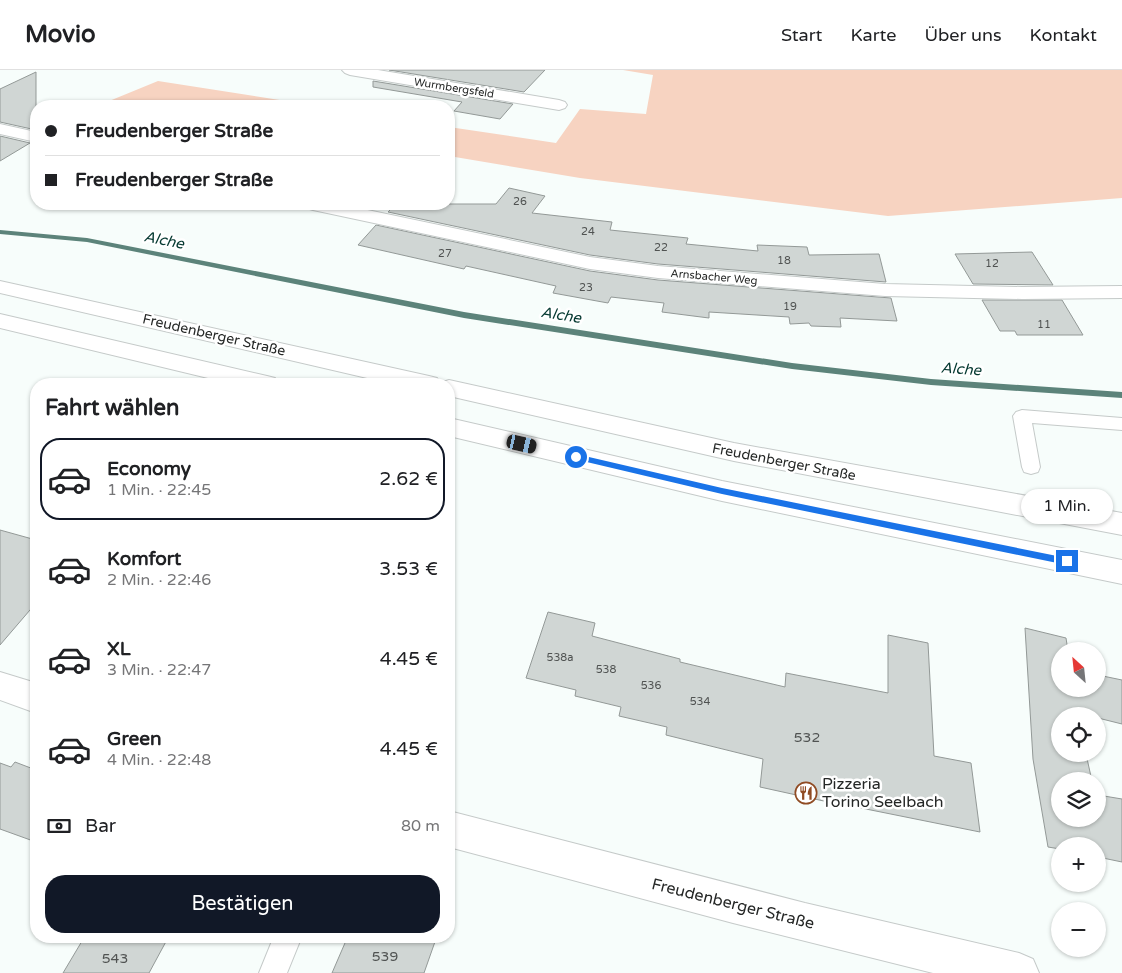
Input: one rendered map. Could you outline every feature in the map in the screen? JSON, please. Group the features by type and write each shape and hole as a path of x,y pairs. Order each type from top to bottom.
{"main road":[{"name":"Wurmbergsfeld","path":"350,70 559,105"},
{"path":"0,129 30,136"},
{"name":"Arnsbacher Weg","path":"341,210 590,263 658,272 885,290 1022,293 1122,292"},
{"name":"Freudenberger Straße","path":"0,287 402,378"},
{"path":"0,321 242,378"},
{"name":"Freudenberger Straße","path":"455,389 734,452 1122,524"},
{"path":"455,428 722,491 1122,572"},
{"path":"0,686 30,696"},
{"name":"Freudenberger Straße","path":"455,831 946,965 1019,973"}],"lane":[{"path":"1031,467 1022,416 1122,424"},
{"path":"273,973 285,943"}],"shaded area":[{"path":"623,70 1122,70 1122,198 888,216 580,178 455,157 455,128 556,143 580,109 646,114 653,75"},
{"path":"158,81 280,100 112,100"}],"building":[{"path":"389,70 545,70 524,92"},
{"path":"36,72 36,100 30,100 30,129 0,122 0,89"},
{"path":"373,81 513,104 500,119 455,111 462,102 455,100 373,87"},
{"path":"0,136 30,143 0,161"},
{"path":"509,188 545,196 532,213 612,222 610,230 688,238 686,244 758,251 757,245 807,247 809,255 879,254 886,282 658,264 590,255 388,212 390,210 455,210 455,204 496,204"},
{"path":"376,225 590,271 658,280 891,298 897,321 840,318 841,327 811,326 809,323 790,324 789,317 709,312 709,318 662,312 664,303 611,297 608,303 553,293 556,286 466,266 464,269 358,245"},
{"path":"1032,252 1053,285 973,284 955,254"},
{"path":"982,300 1062,300 1083,335 1017,335 1015,331 1000,331"},
{"path":"0,530 30,538 30,610 0,645"},
{"path":"548,612 595,623 592,636 680,659 680,662 785,687 786,673 888,693 888,635 928,643 934,756 971,763 980,832 760,787 763,759 666,735 667,727 619,716 621,707 575,696 576,690 526,678"},
{"path":"1025,628 1066,638 1067,642 1051,642 1051,698 1106,698 1106,677 1122,680 1122,724 1106,720 1106,707 1051,707 1051,762 1088,762 1090,772 1051,772 1051,827 1106,827 1106,796 1122,799 1122,862 1106,859 1106,837 1051,837 1051,848 1048,847 1033,759"},
{"path":"15,762 30,768 30,840 0,829 0,763 11,767"},
{"path":"81,943 165,943 149,973 63,973"},
{"path":"345,943 435,943 424,973 332,973"}],"waterway":[{"name":"Alche","path":"0,232 87,240 464,315 792,366 931,382 1122,395"}],"place":[{"name":"Pizzeria Torino Seelbach","path":"806,793"}],"route":[{"path":"576,457 722,491 1067,561"}]}
